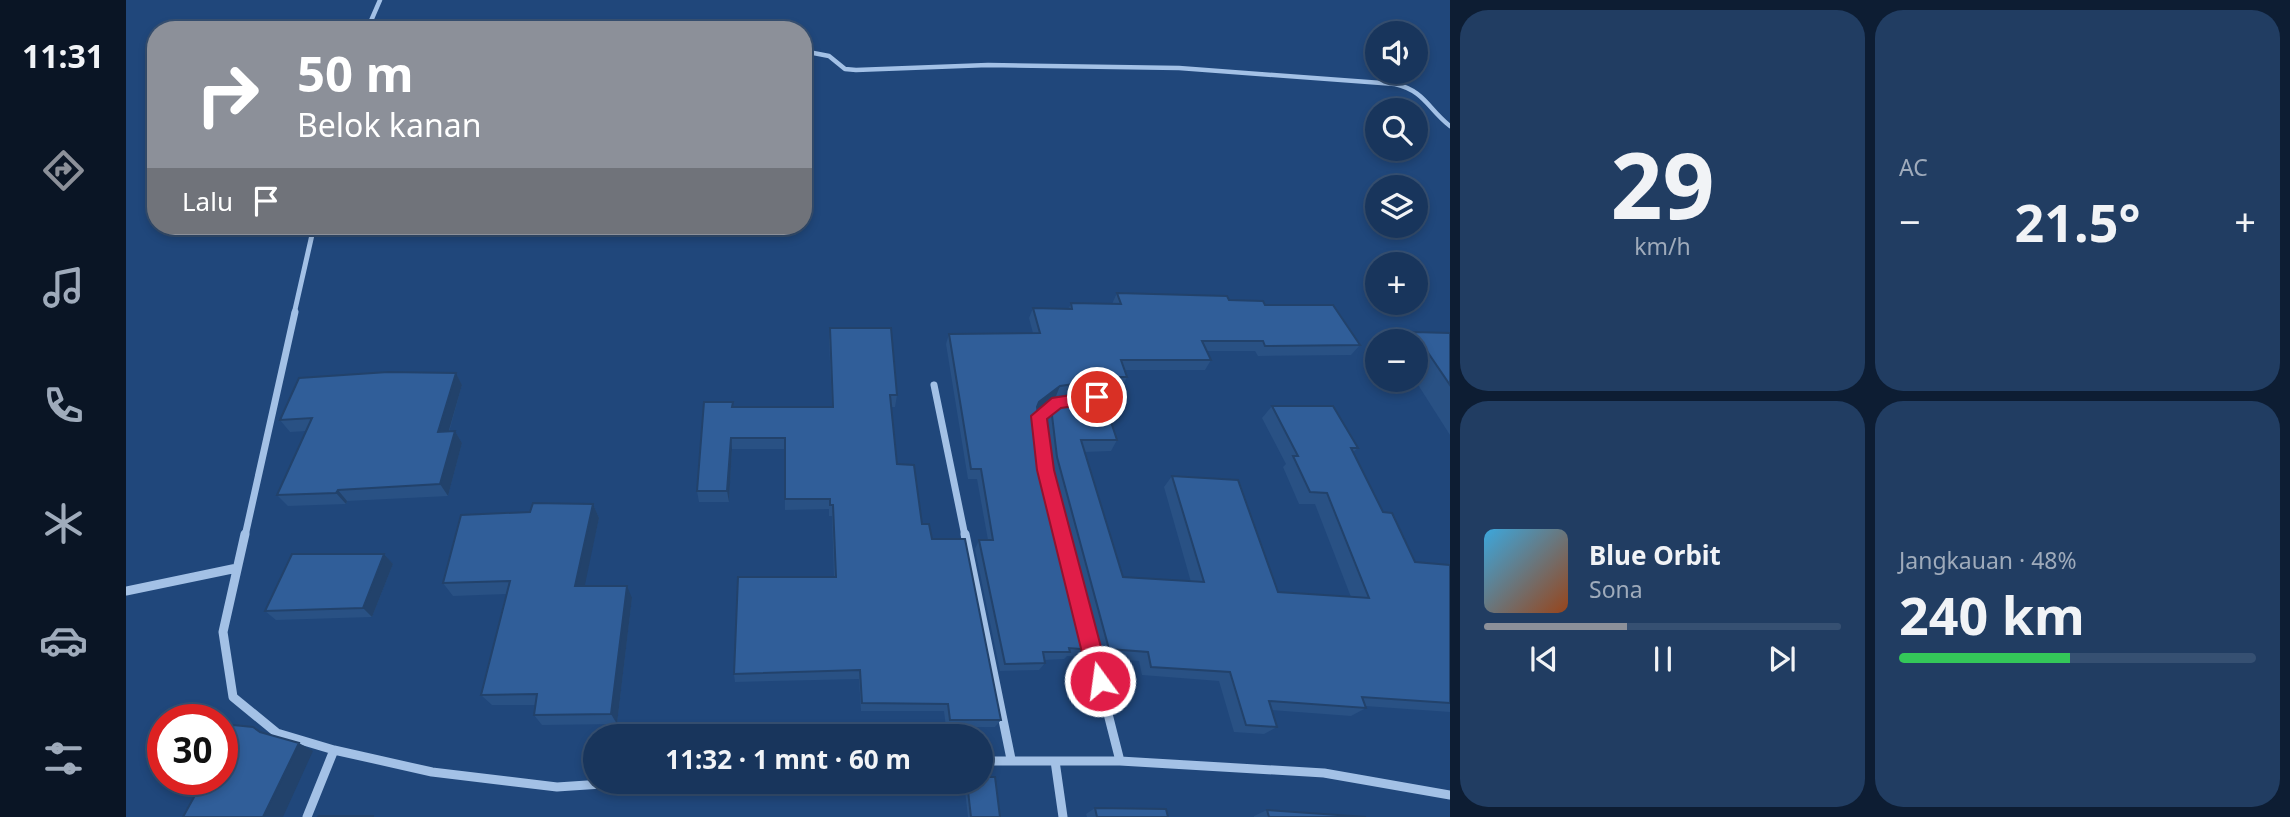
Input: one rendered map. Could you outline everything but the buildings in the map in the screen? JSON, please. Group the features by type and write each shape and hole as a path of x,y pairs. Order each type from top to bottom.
{"street":[{"path":"371,21 380,0"},
{"path":"812,53 829,56 845,69 856,70 988,65 1179,68 1395,84 1421,92 1450,126"},
{"path":"312,235 223,632 233,697 277,733 334,750 432,772 557,787 583,785"},
{"path":"934,385 1010,759"},
{"path":"1049,483 1039,416 1057,402 1071,400"},
{"path":"126,591 237,568"},
{"path":"1086,629 1120,761"},
{"path":"307,817 334,750"},
{"path":"993,760 1120,761 1324,773 1450,795"},
{"path":"1055,761 1063,817"}],"route":[{"path":"1097,397 1057,402 1039,416 1045,470 1100,681"}]}
